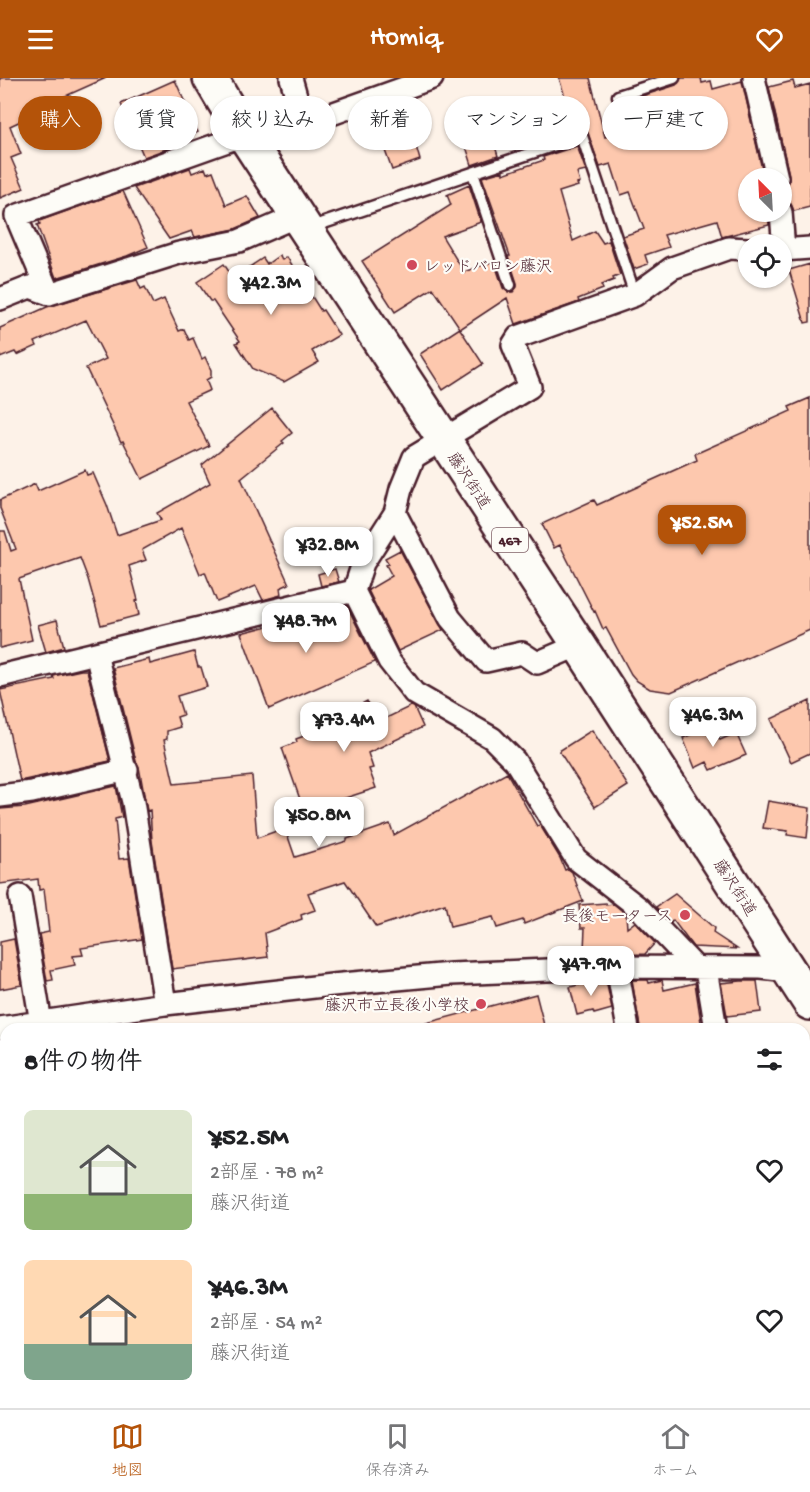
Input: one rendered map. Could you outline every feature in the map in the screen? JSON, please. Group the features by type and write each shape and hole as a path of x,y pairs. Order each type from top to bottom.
{"highway":[{"name":"藤沢街道","path":"210,78 221,96"},
{"name":"藤沢街道","path":"254,150 579,645 801,972 810,1003"}],"street":[{"path":"291,78 296,96"},
{"path":"336,112 432,78"},
{"path":"754,78 775,168"},
{"path":"49,294 16,216 214,150"},
{"path":"0,299 30,287 49,294 179,253 239,240 302,222"},
{"path":"792,249 810,248"},
{"path":"715,1023 701,968 639,908 576,859 508,753 492,738 414,693 388,661 354,591 363,563 395,513 401,489 414,457 530,387 513,345 518,337 635,295 672,268 729,249 738,249"},
{"path":"395,513 450,618 486,661 522,653 537,663 579,645"},
{"path":"0,676 354,591"},
{"path":"96,654 127,770 165,1004"},
{"path":"0,796 32,792 127,770"},
{"path":"20,896 41,1023 104,1021 165,1004 451,974 617,967 761,968 801,972"},
{"path":"617,967 627,1023"}],"lane":[{"path":"618,96 674,78"},
{"path":"302,222 473,173 582,136 635,295"},
{"path":"473,173 510,285"}],"building":[{"path":"0,78 106,78 66,96 18,96 18,122 10,126 21,154 11,158 24,188 0,198"},
{"path":"559,78 590,78 602,125 602,150 728,150 728,96 642,96 676,85 681,78 701,78 702,83 711,81 713,89 742,81 762,168 738,168 738,222 769,222 769,225 722,237 717,220 664,235 669,247 645,255 648,264 634,269 623,236 644,229 630,192 621,195 611,164 600,167 590,139 590,96 565,96"},
{"path":"175,80 182,96 139,96"},
{"path":"793,81 795,88 810,84 810,207 794,211 792,206 792,168 787,168 769,87"},
{"path":"141,150 163,150 144,157"},
{"path":"385,150 417,150 420,160 392,170"},
{"path":"467,150 496,150 498,156 472,165"},
{"path":"565,150 578,150 586,171 577,173 580,183 577,184 578,186 559,192 573,241 595,231 603,243 609,241 620,275 601,285 603,289 578,299 579,302 516,324 507,298 460,329 483,364 443,390 420,354 460,328 433,288 395,312 362,261 451,205 447,195 469,185 481,222 442,236 464,272 494,261 503,288 508,292 513,292 517,283 508,256 510,256 482,177 503,171 503,174 544,160 543,157"},
{"path":"190,168 192,173 205,168 207,173 213,171 226,205 247,196 260,218 235,229 195,237 192,231 169,239 134,188"},
{"path":"123,191 148,247 127,256 56,278 37,225 40,224 39,221"},
{"path":"280,255 282,260 287,257 339,335 312,351 319,362 284,382 253,369 236,343 240,341 197,282 224,264 233,278 263,258 267,264"},
{"path":"810,264 810,322 805,323 792,280 792,269"},
{"path":"137,280 141,289 145,287 153,304 164,299 179,331 184,329 189,340 193,338 202,359 205,357 211,370 211,377 206,380 210,390 186,401 209,446 142,479 123,441 121,442 86,368 106,359 86,320 35,342 37,346 17,355 15,352 0,358 0,328 47,307"},
{"path":"810,398 810,630 671,692 650,689 631,674 606,628 603,629 560,545 554,548 542,524 594,500 597,505 697,460 695,454 791,411 789,407"},
{"path":"272,408 292,433 282,441 284,443 241,478 289,584 280,588 281,595 263,600 256,586 217,602 205,572 200,574 181,528 142,550 146,560 129,566 138,600 136,601 139,615 101,625 80,558 19,579 32,640 0,648 0,531 5,531 11,551 16,549 0,508 0,500 35,484 38,491 85,470 87,475 93,473 117,535 161,520 157,513 210,483 202,465"},
{"path":"400,550 443,630 398,651 368,590 392,576 385,558"},
{"path":"335,569 339,582 321,586 318,574"},
{"path":"347,606 375,662 269,709 241,633"},
{"path":"57,620 64,647 46,652 38,625"},
{"path":"194,652 207,687 177,696 183,715 177,717 180,727 167,731 167,739 164,740 174,784 252,776 257,838 285,828 295,857 347,841 347,839 390,824 394,835 507,773 537,826 540,825 560,858 565,870 572,872 583,901 524,924 523,920 497,928 493,917 450,927 445,904 376,927 345,881 308,893 315,910 301,915 302,919 265,933 268,957 172,969 152,841 150,810 147,811 139,767 113,668 149,659 150,664"},
{"path":"87,670 110,761 20,781 0,690 54,679 53,676"},
{"path":"367,701 376,723 411,706 414,707 423,727 368,753 373,768 369,769 376,788 318,807 315,800 302,805 282,748 297,742 296,739 304,736 302,732"},
{"path":"810,701 810,753 791,762 771,719"},
{"path":"713,725 720,740 736,733 746,755 711,770 707,762 695,768 683,738"},
{"path":"592,730 628,786 595,807 559,751"},
{"path":"116,786 122,817 115,819 119,859 129,858 142,939 81,948 83,955 73,956 75,965 51,970 53,980 47,981 39,934 49,932 44,889 39,890 38,879 0,884 0,809 25,807"},
{"path":"768,801 810,808 807,838 787,835 788,831 763,828"},
{"name":"長後モータース","path":"675,894 714,928 713,933 737,949 693,947 673,920 671,923 656,907"},
{"path":"606,903 606,905 614,904 626,914 627,928 635,922 655,943 645,954 587,956 587,950 584,950 585,928 581,928 579,905"},
{"path":"14,939 22,985 0,989 0,942"},
{"path":"606,980 612,1009 594,1014 593,1011 577,1015 570,987 587,983 587,981"},
{"path":"632,980 648,980 649,983 662,980 664,990 695,983 701,1023 639,1023"},
{"path":"757,981 761,1012 727,1016 721,983"},
{"path":"536,994 543,1023 426,1023"}],"place":[{"name":"レッドバロン藤沢","path":"412,265"},
{"name":"長後モータース","path":"685,915"},
{"name":"藤沢市立長後小学校","path":"481,1004"}]}
